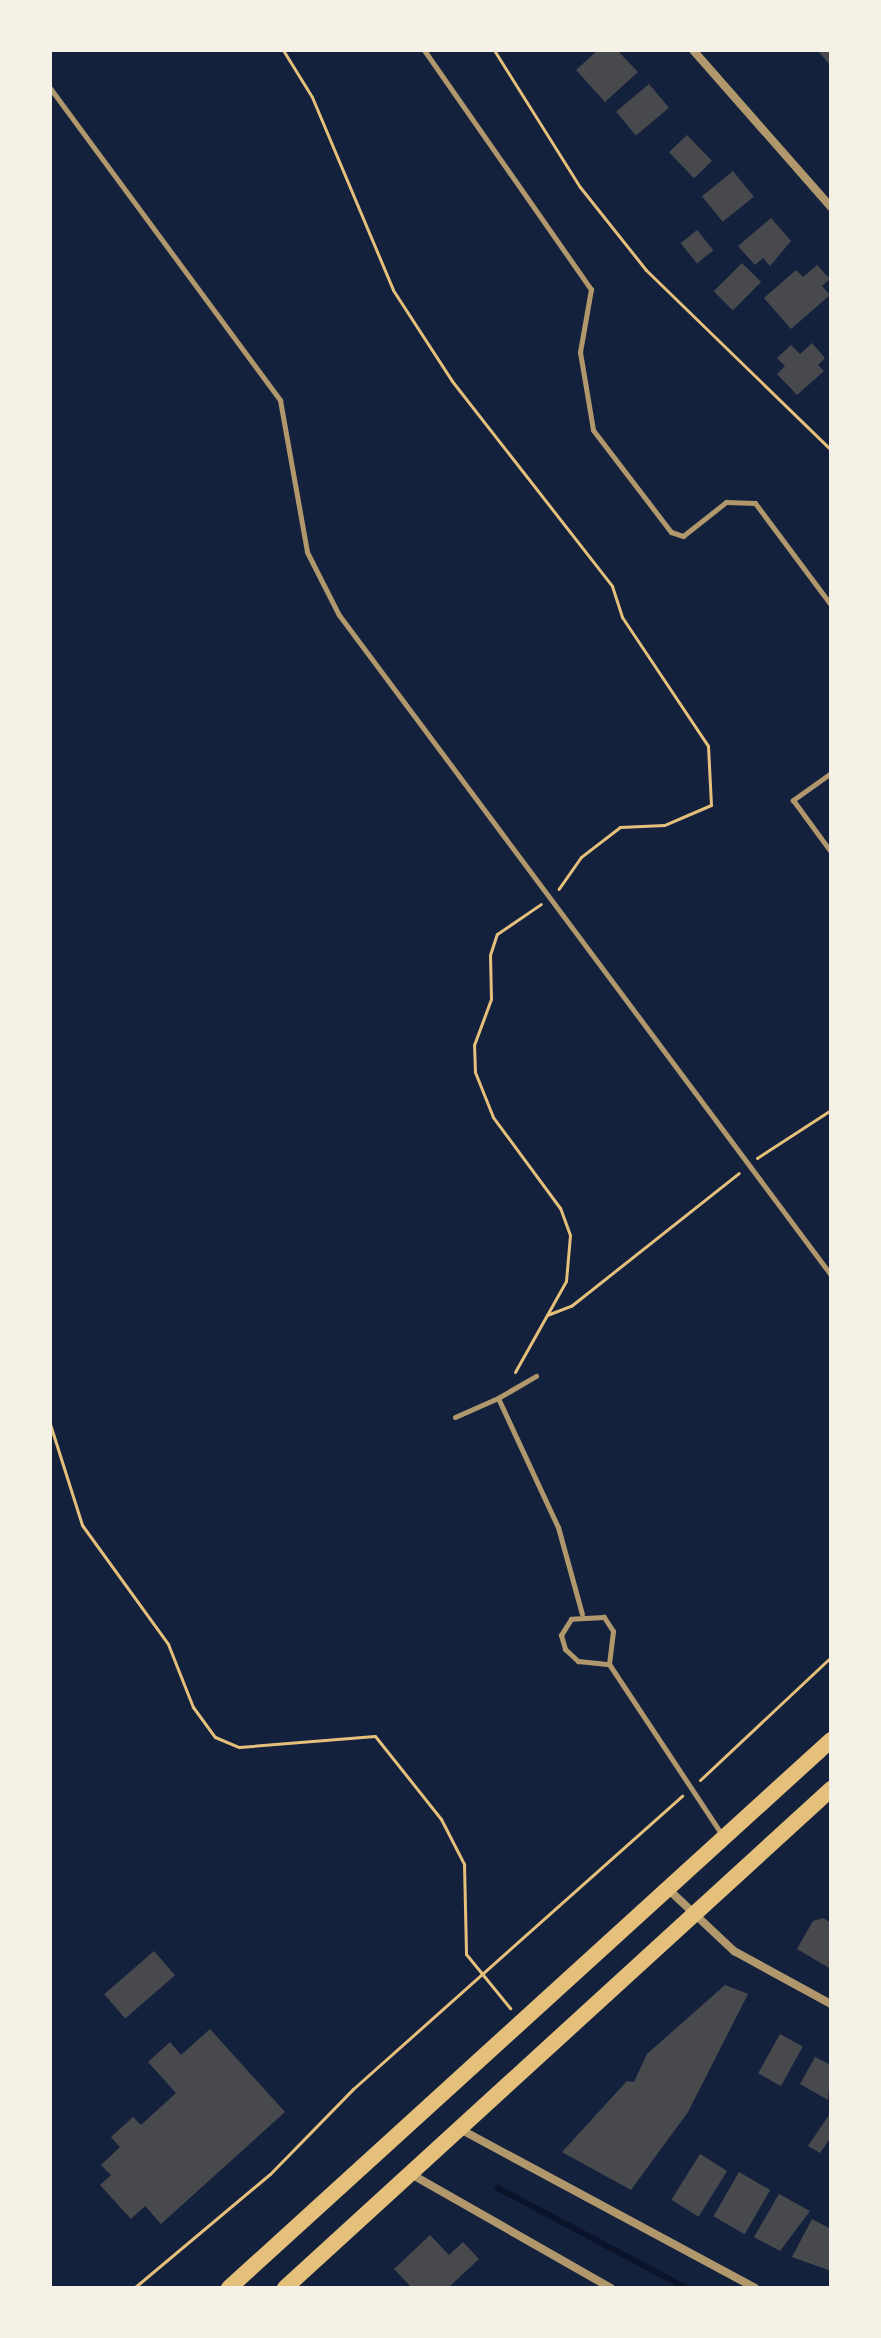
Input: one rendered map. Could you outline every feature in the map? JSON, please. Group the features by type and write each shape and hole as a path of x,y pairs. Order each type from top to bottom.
{"main road":[{"path":"229,2288 831,1740"},
{"path":"285,2288 831,1789"}],"street":[{"path":"693,50 831,207"},
{"path":"668,1888 734,1951 831,2004"},
{"path":"459,2128 755,2288"},
{"path":"410,2174 611,2288"}],"lane":[{"path":"424,50 591,289 580,352 593,430 671,532 683,536 726,502 755,503 831,605"},
{"path":"50,88 280,400 307,552 339,615 831,1275"},
{"path":"831,773 793,800 831,852"},
{"path":"455,1417 498,1398 536,1376"},
{"path":"498,1398 558,1527 582,1614"},
{"path":"582,1614 561,1635 565,1649 578,1661 609,1664"},
{"path":"582,1614 604,1617 613,1631 609,1664 655,1724 689,1790 724,1837"}],"path":[{"path":"283,50 312,97 393,290 452,381 612,586 622,617 708,746 711,805 664,825 620,827 600,838 550,897 497,934 490,955 491,999 474,1045 475,1072 493,1117 536,1170 570,1235 566,1281 498,1398"},
{"path":"494,50 580,187 646,270 831,450"},
{"path":"547,1315 571,1306 750,1164 831,1110"},
{"path":"50,1424 82,1525 168,1644 193,1707 215,1737 239,1747 375,1736 441,1819 464,1864 462,1935 479,1973 522,2021"},
{"path":"134,2288 333,2116 353,2089 479,1973 689,1790 831,1657"}],"building":[{"path":"598,50 617,50 638,72 605,102 576,70"},
{"path":"817,50 831,50 831,66"},
{"path":"649,84 669,108 636,135 616,112"},
{"path":"687,135 712,161 694,178 669,152"},
{"path":"733,171 754,197 723,222 702,196"},
{"path":"771,218 791,241 770,266 763,258 755,265 738,246"},
{"path":"697,230 713,250 697,263 681,243"},
{"path":"742,263 761,282 733,310 714,291"},
{"path":"817,265 830,279 822,286 830,295 791,329 764,298 796,270 803,277"},
{"path":"812,343 825,358 818,365 824,371 797,395 777,374 785,366 777,358 791,345 800,354"},
{"path":"823,1918 831,1923 831,1969 797,1949 813,1921"},
{"path":"154,1951 175,1975 125,2018 104,1994"},
{"path":"725,1985 748,1994 688,2112 631,2190 562,2152 627,2081 634,2082 647,2054"},
{"path":"210,2029 285,2112 161,2224 145,2206 131,2219 100,2185 111,2175 101,2165 120,2147 111,2137 133,2117 141,2125 176,2093 148,2062 170,2042 181,2055"},
{"path":"780,2034 803,2047 781,2086 758,2073"},
{"path":"815,2057 831,2065 828,2100 800,2084"},
{"path":"831,2112 831,2137 820,2153 808,2146"},
{"path":"700,2154 727,2171 699,2217 671,2200"},
{"path":"739,2172 770,2190 745,2234 714,2216"},
{"path":"779,2194 810,2211 780,2251 754,2237"},
{"path":"812,2219 831,2229 831,2271 792,2257"},
{"path":"430,2235 449,2255 463,2242 479,2259 448,2288 412,2288 394,2269"}],"waterway":[{"path":"498,2188 686,2288"}]}
